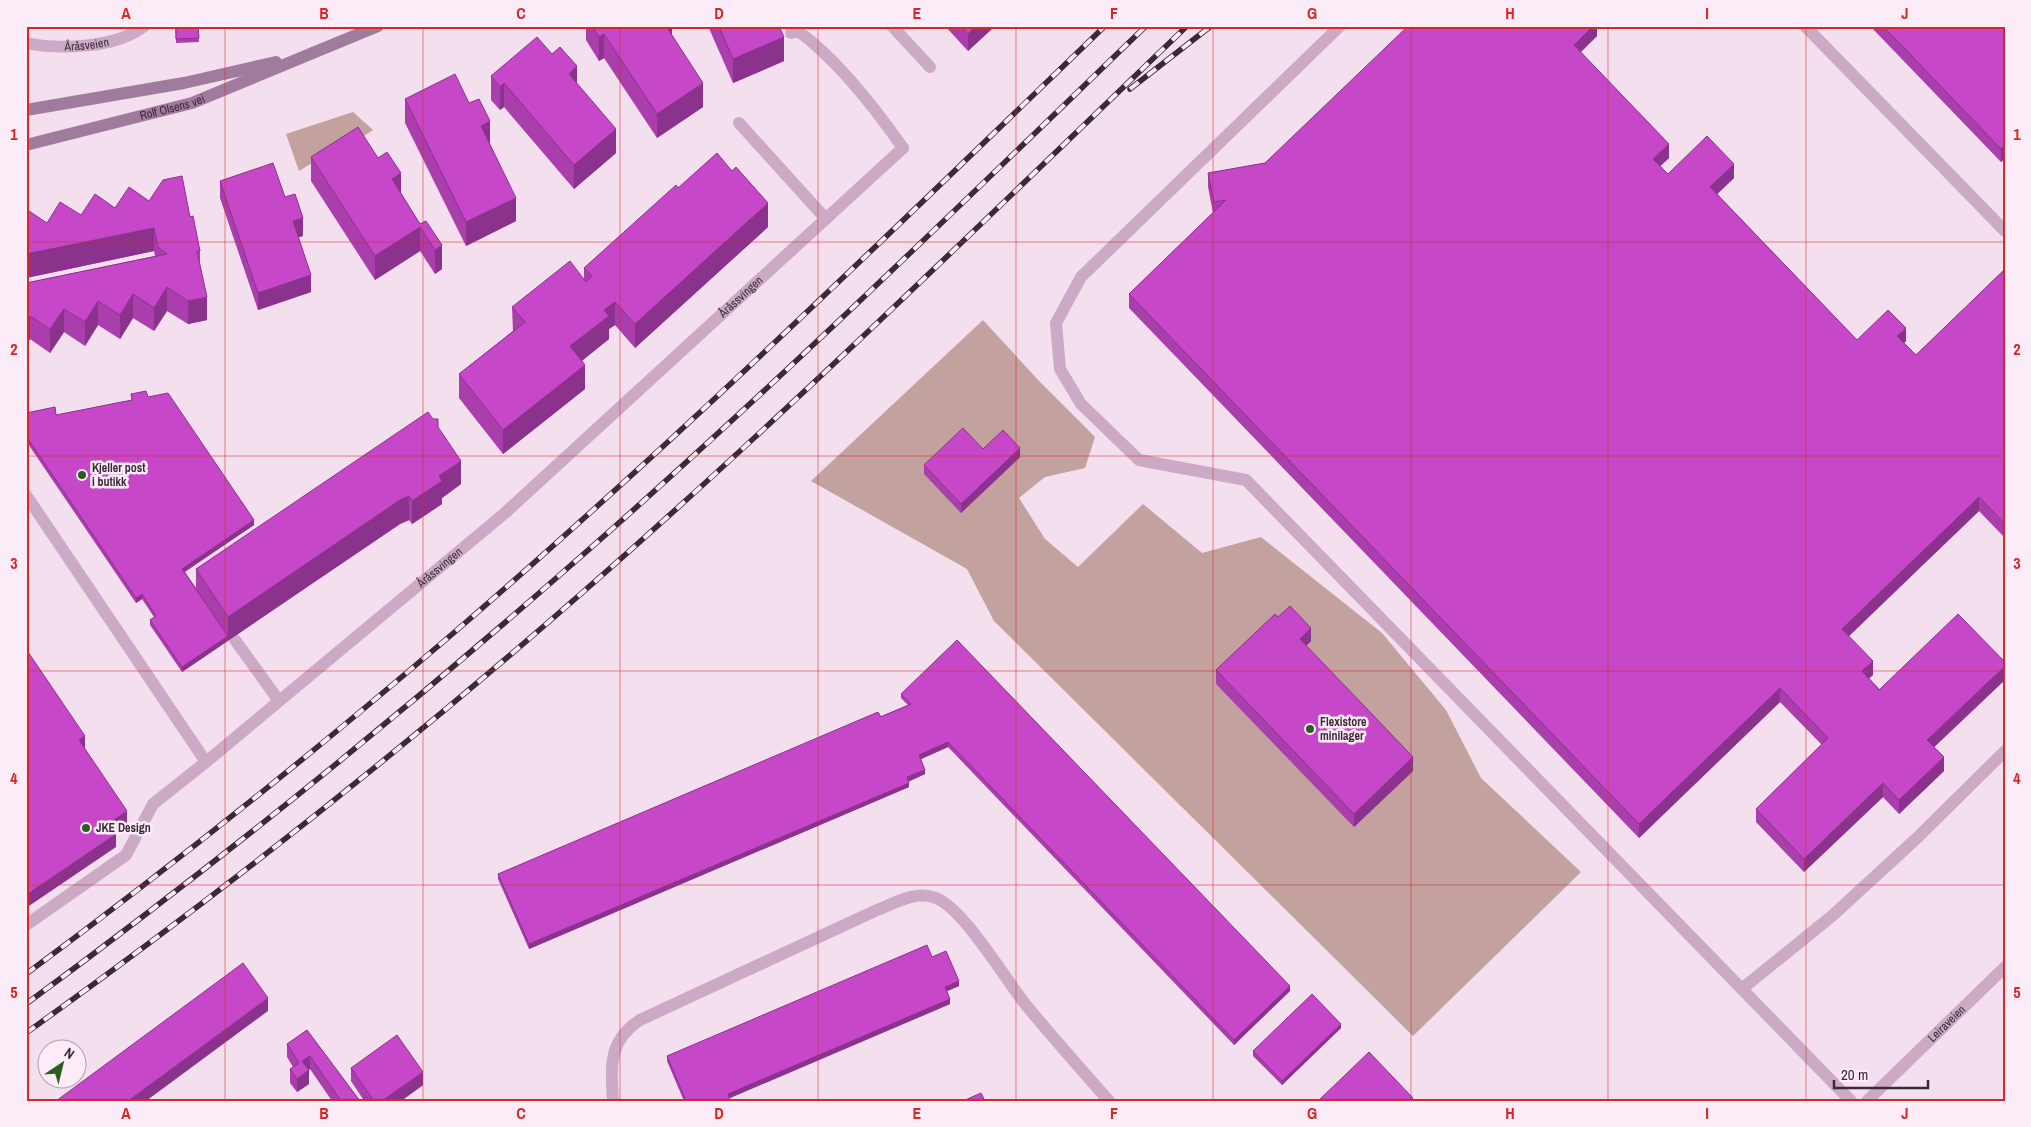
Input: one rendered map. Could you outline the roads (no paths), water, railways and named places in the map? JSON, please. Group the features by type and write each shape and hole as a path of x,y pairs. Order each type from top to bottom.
{"main road":[{"name":"Rolf Olsens vei","path":"26,145 192,103 378,26"},
{"name":"Rolf Olsens vei","path":"26,110 184,83 313,54"}],"street":[{"name":"Åråsveien","path":"26,43 46,47 97,44 132,34 144,26"},
{"path":"892,26 930,67"},
{"path":"1340,26 1081,278 1056,323 1060,369 1081,404 1139,460 1246,480 1851,1101"},
{"path":"1805,26 2005,231"},
{"name":"Åråssvingen","path":"26,925 126,855 153,804 280,701 505,513 903,148 881,116 817,45 798,32 790,34"},
{"path":"739,124 826,219"},
{"path":"26,495 206,762"},
{"path":"235,640 280,701"},
{"path":"1743,988 1832,916 1918,837 2005,751"},
{"path":"613,1101 612,1070 614,1054 618,1040 629,1027 640,1020 877,910 906,898 920,895 935,897 948,905 970,929 1026,1005 1109,1101"},
{"name":"Leiraveien","path":"1867,1101 2005,966"}],"railway":[{"path":"26,974 134,893 293,767 534,563 782,336 1105,26"},
{"path":"26,1004 232,848 366,740 562,573 784,372 1146,26"},
{"path":"26,1033 169,928 310,819 448,707 583,592 813,383 1187,26"},
{"path":"1130,89 1211,26"}],"place":[{"name":"Kjeller post i butikk","path":"82,475"},
{"name":"Flexistore minilager","path":"1310,729"},
{"name":"JKE Design","path":"86,828"}]}
